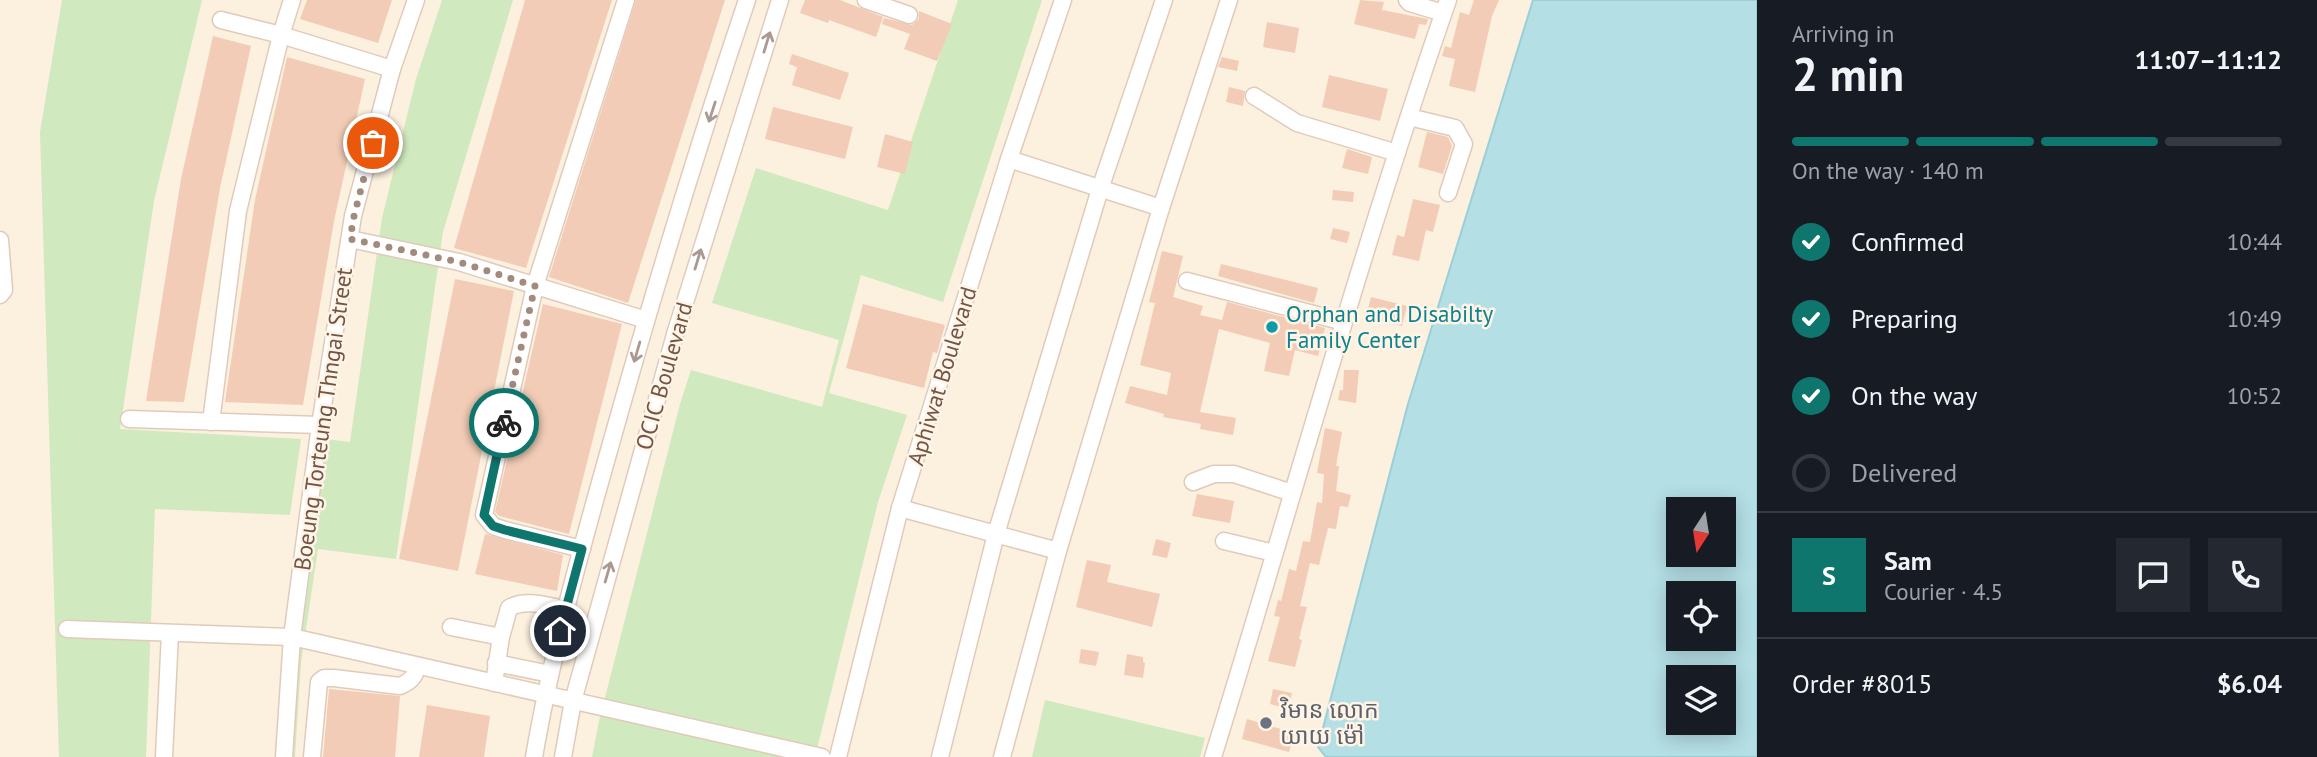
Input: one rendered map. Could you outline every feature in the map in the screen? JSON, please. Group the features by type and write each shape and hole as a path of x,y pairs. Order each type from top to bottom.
{"street":[{"path":"211,422 238,211 292,0"},
{"name":"Boeung Torteung Thngai Street","path":"284,757 292,637 320,425 354,216 392,69 416,0"},
{"path":"582,549 493,526 484,515 535,286 626,0"},
{"name":"OCIC Boulevard","path":"563,757 573,701 676,331 780,0"},
{"path":"866,0 909,15"},
{"name":"Aphiwat Boulevard","path":"838,757 900,508 1009,159 1063,0"},
{"path":"940,757 996,534 1100,189 1164,0"},
{"path":"1002,757 1058,551 1161,208 1229,0"},
{"path":"1213,757 1397,153 1446,7 1410,3 1407,0"},
{"name":"OCIC Boulevard","path":"534,757 565,609 646,320 743,1"},
{"path":"221,20 392,69"},
{"path":"1254,96 1297,123 1397,153"},
{"path":"1409,117 1455,128 1459,134 1464,144 1448,193"},
{"path":"1009,159 1161,208"},
{"path":"350,239 459,262 646,320"},
{"path":"0,240 4,290 0,295"},
{"path":"1187,281 1345,322"},
{"path":"129,419 320,425"},
{"path":"1193,482 1214,474 1234,474 1292,493"},
{"path":"900,508 1058,551"},
{"path":"1224,541 1275,553"},
{"path":"494,683 500,637 509,608 524,602 565,609"},
{"path":"451,627 500,637"},
{"path":"67,629 292,637 822,757"},
{"path":"164,757 170,633"},
{"path":"496,663 550,674"},
{"path":"313,757 318,682 324,678 334,678 400,685 410,682 417,666"}],"green space":[{"path":"62,0 202,0 154,201 120,429 301,439 290,515 155,509 146,757 59,757 40,132"},
{"path":"442,0 513,0 443,232 396,559 318,549 301,663 295,757 289,757 294,662 326,439 350,442 382,218 416,79"},
{"path":"958,0 1042,0 943,302 861,275 829,393 907,415 878,502 815,757 592,757 680,404 691,370 822,407 839,340 712,303 756,168 888,210"},
{"path":"1045,700 1205,738 1200,757 1032,757"}],"water":[{"path":"1533,0 1757,0 1757,757 1326,757 1318,747 1408,404"}],"building":[{"path":"307,0 392,0 378,43 300,19"},
{"path":"525,0 612,0 526,268 454,248"},
{"path":"636,0 725,0 628,303 549,277"},
{"path":"805,0 840,0 883,17 876,37 800,13"},
{"path":"1360,0 1384,2 1382,10 1428,19 1426,25 1419,24 1415,39 1354,24"},
{"path":"1474,0 1499,0 1492,16 1475,92 1449,86 1455,59 1442,56 1445,46 1451,48 1460,12 1469,15"},
{"path":"919,11 952,24 937,61 904,49 910,34 882,24 884,18 912,25 919,19"},
{"path":"1267,22 1299,28 1295,53 1263,47"},
{"path":"213,36 251,46 220,188 184,402 146,401 181,179"},
{"path":"792,54 849,73 840,100 792,85 797,67 789,64"},
{"path":"287,57 365,79 334,221 303,405 225,402 255,200"},
{"path":"1222,57 1239,61 1237,71 1218,67"},
{"path":"1329,75 1388,89 1380,121 1322,107"},
{"path":"1229,87 1245,91 1243,106 1226,102"},
{"path":"773,107 853,127 845,159 765,139"},
{"path":"1427,132 1448,137 1452,146 1443,174 1418,167"},
{"path":"885,134 913,142 905,174 877,167"},
{"path":"1347,149 1372,157 1368,174 1342,168"},
{"path":"1333,190 1354,192 1353,202 1332,200"},
{"path":"1413,199 1440,205 1433,232 1426,230 1419,261 1392,255 1397,235 1404,237"},
{"path":"1333,228 1350,232 1347,243 1330,239"},
{"path":"1162,251 1183,256 1173,297 1203,306 1200,315 1222,320 1227,302 1325,328 1318,356 1295,350 1289,376 1264,371 1270,343 1219,329 1200,412 1236,418 1233,435 1200,429 1201,424 1163,417 1164,414 1125,403 1130,386 1167,395 1171,373 1140,365 1155,303 1149,302"},
{"path":"1221,264 1318,288 1314,303 1218,276"},
{"path":"455,279 514,291 458,571 399,559"},
{"path":"1371,297 1407,306 1402,326 1366,317"},
{"path":"543,304 622,324 569,534 499,516 495,512"},
{"path":"863,304 945,325 937,353 933,352 924,388 846,368"},
{"path":"1344,370 1359,370 1356,403 1338,400 1340,390 1343,390"},
{"path":"1325,428 1342,432 1336,466 1339,466 1336,491 1351,495 1348,507 1340,506 1336,529 1328,528 1319,565 1310,563 1300,606 1307,607 1295,667 1268,661 1280,617 1274,616 1278,600 1281,601 1289,569 1296,571 1303,541 1310,542 1317,502 1322,503 1324,474 1317,473"},
{"path":"1197,494 1234,501 1230,523 1192,516"},
{"path":"485,534 563,555 557,591 475,574"},
{"path":"1156,539 1171,543 1167,558 1152,555"},
{"path":"1087,560 1111,565 1107,582 1160,594 1152,627 1076,607"},
{"path":"1081,649 1099,652 1096,666 1079,663"},
{"path":"1127,654 1143,657 1143,678 1124,675"},
{"path":"329,689 400,696 395,757 323,757"},
{"path":"1273,689 1292,693 1288,709 1270,704"},
{"path":"427,705 490,716 484,757 419,757"},
{"path":"1247,719 1284,730 1283,734 1293,738 1289,752 1242,739"}],"way so far":[{"path":"373,143 350,239 459,262 535,286 504,423"}],"place":[{"name":"Orphan and Disabilty Family Center","path":"1272,327"},
{"name":"វិមាន លោក យាយ ម៉ៅ","path":"1266,723"}],"route":[{"path":"504,423 484,515 493,526 582,549 560,631"}]}
